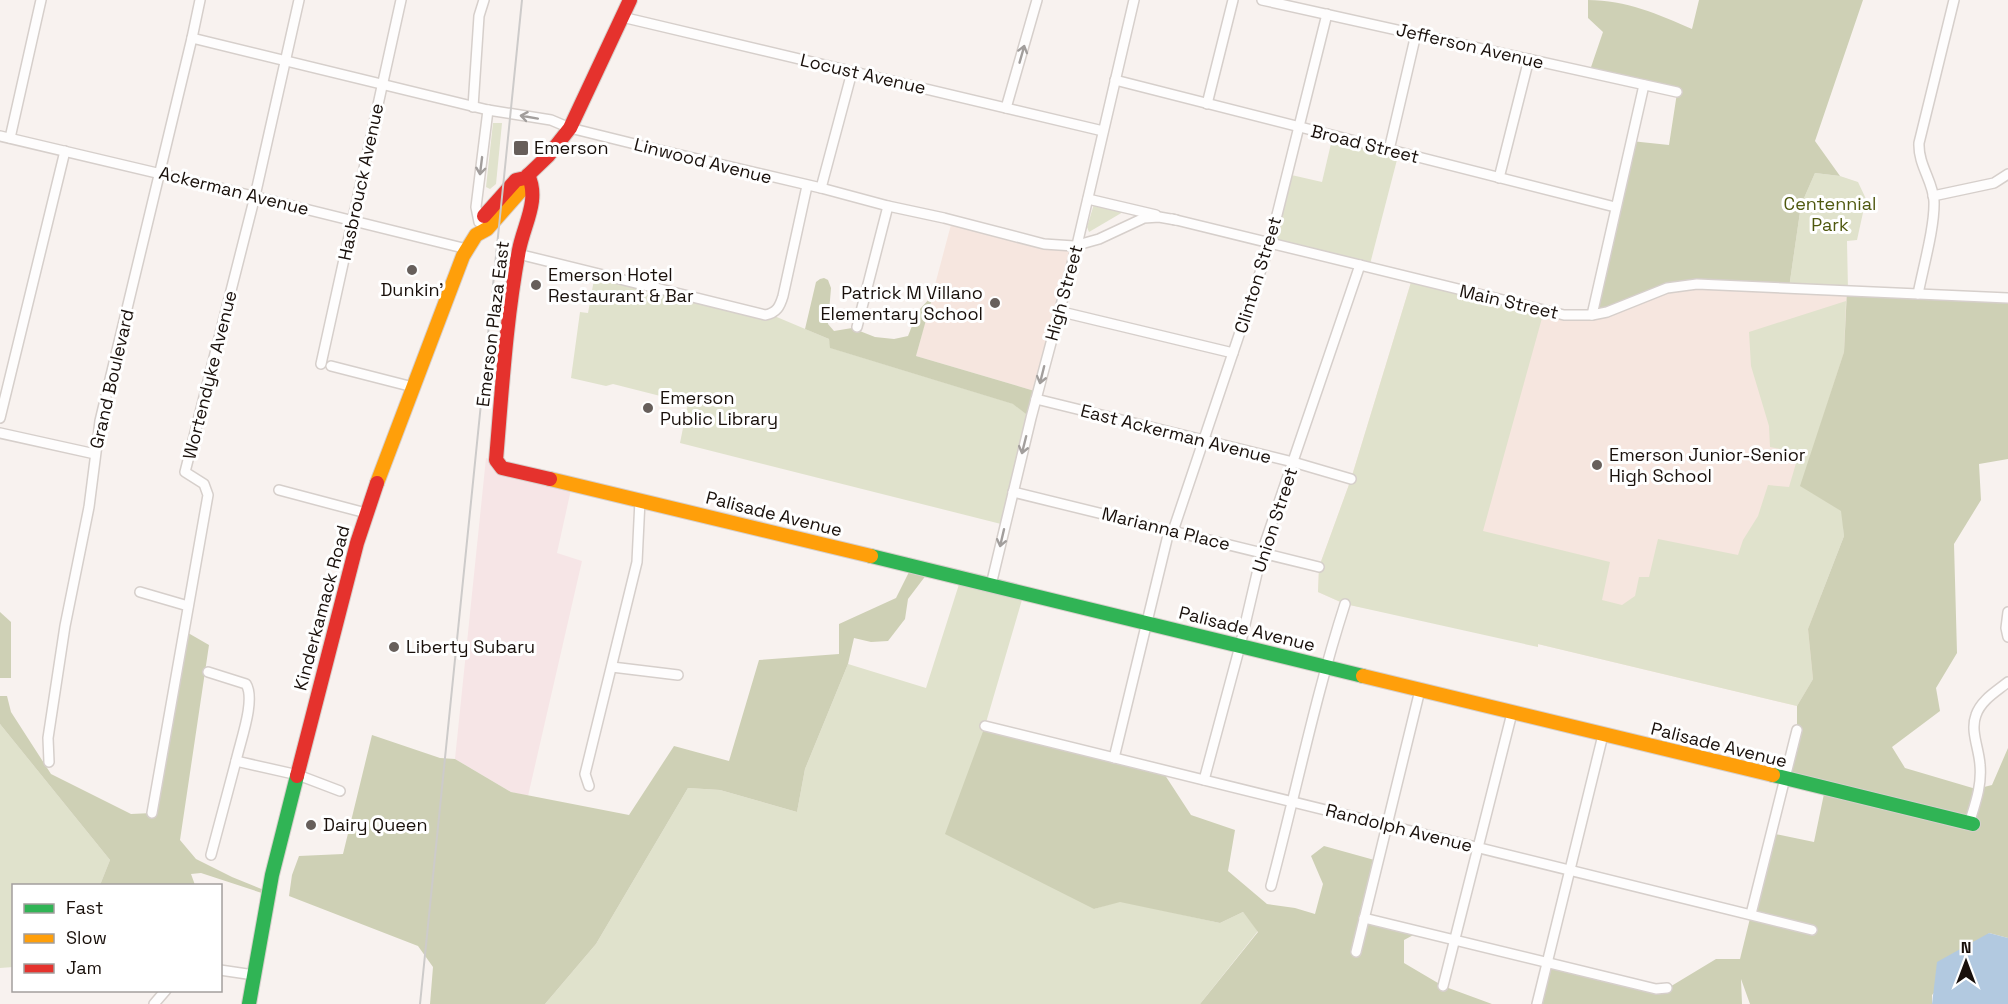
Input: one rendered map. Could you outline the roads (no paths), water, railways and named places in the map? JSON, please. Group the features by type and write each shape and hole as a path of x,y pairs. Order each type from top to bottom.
{"street":[{"path":"10,138 41,0"},
{"name":"Grand Boulevard","path":"49,762 48,738 65,626 89,507 100,421 200,0"},
{"name":"Wortendyke Avenue","path":"152,813 208,495 204,484 185,472 255,196 299,0"},
{"name":"Hasbrouck Avenue","path":"321,364 401,0"},
{"path":"473,107 479,16 484,0"},
{"name":"Kinderkamack Road","path":"249,1004 272,875 366,513 413,387 467,249 478,229 487,229 524,186 526,176 548,156 570,128 630,0"},
{"path":"1006,108 1037,0"},
{"name":"High Street","path":"991,585 1058,311 1077,245 1134,0"},
{"path":"1207,104 1233,0"},
{"name":"Jefferson Avenue","path":"1262,0 1677,92"},
{"path":"1918,294 1934,211 1933,196 1920,162 1919,143 1954,0"},
{"name":"Clinton Street","path":"1114,758 1171,531 1270,243 1327,14"},
{"name":"Locust Avenue","path":"622,17 1103,131"},
{"path":"1389,150 1416,34"},
{"name":"Linwood Avenue","path":"192,38 473,107 551,120 570,128 1044,244 1077,245 1099,239 1144,218 1159,217 1176,220"},
{"path":"1499,178 1529,59"},
{"path":"821,188 852,72"},
{"name":"Broad Street","path":"1115,80 1615,207"},
{"path":"1592,315 1644,85"},
{"path":"478,229 476,207 488,110"},
{"name":"Ackerman Avenue","path":"0,136 467,249"},
{"path":"0,418 65,151"},
{"path":"1933,196 1994,183 2008,174"},
{"name":"Emerson Plaza East","path":"512,471 502,468 496,460 518,254 535,193 533,182 526,176"},
{"path":"518,254 765,315 776,311 783,296 807,186"},
{"name":"Main Street","path":"1088,199 1551,314 1592,315 1622,307 1667,288 1697,284 2008,298"},
{"path":"857,327 888,207"},
{"name":"Union Street","path":"1204,780 1240,646 1262,552 1360,265"},
{"path":"1058,311 1233,353"},
{"path":"331,366 413,387"},
{"name":"East Ackerman Avenue","path":"1036,399 1293,462 1352,479"},
{"path":"0,433 95,453"},
{"name":"Palisade Avenue","path":"512,471 640,500 1971,824"},
{"path":"279,490 366,513"},
{"name":"Marianna Place","path":"1013,492 1319,567"},
{"path":"589,786 585,774 637,562 640,500"},
{"path":"140,592 188,606"},
{"path":"1271,886 1294,801 1325,667 1346,604"},
{"path":"2008,612 2006,628 2008,637"},
{"path":"612,667 678,675"},
{"path":"208,672 246,684 251,699 211,855"},
{"path":"1971,824 1980,781 1980,759 1974,732 1976,714 1986,700 2008,682"},
{"path":"1356,952 1420,690"},
{"path":"1443,986 1512,713"},
{"name":"Randolph Avenue","path":"985,726 1812,930"},
{"path":"1751,914 1797,730"},
{"path":"1538,1004 1603,735"},
{"path":"236,761 298,775 340,790"},
{"path":"1364,918 1656,989 1667,988"},
{"path":"222,970 254,975"},
{"path":"154,1004 164,992"}],"water":[{"path":"1989,933 2008,938 2008,1004 1932,1004 1937,962"}],"railway":[{"path":"420,1004 522,0"}],"place":[{"name":"Emerson","path":"521,148"},
{"name":"Dunkin'","path":"412,270"},
{"name":"Emerson Hotel Restaurant & Bar","path":"536,285"},
{"name":"Patrick M Villano Elementary School","path":"995,303"},
{"name":"Emerson Public Library","path":"648,408"},
{"name":"Emerson Junior-Senior High School","path":"1597,465"},
{"name":"Liberty Subaru","path":"394,647"},
{"name":"Dairy Queen","path":"311,825"}],"park label":[{"name":"Centennial Park","path":"1830,214"}]}
